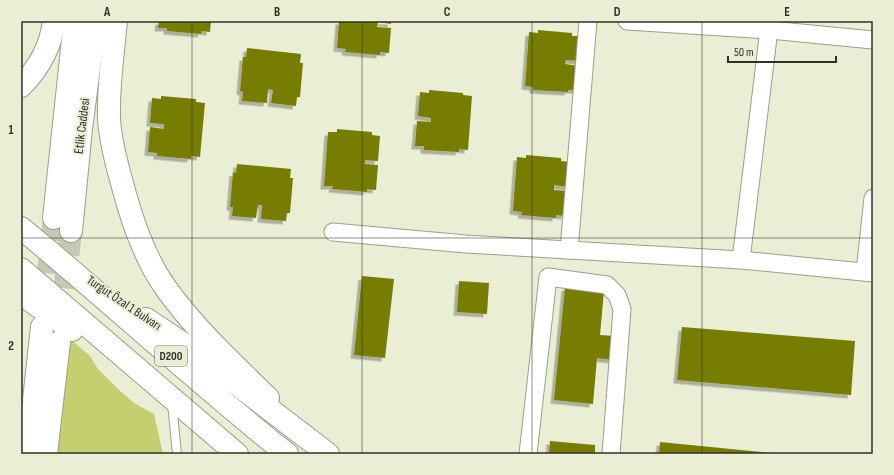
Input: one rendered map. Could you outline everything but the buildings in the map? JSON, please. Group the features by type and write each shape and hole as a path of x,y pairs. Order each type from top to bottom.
{"main road":[{"path":"21,86 40,63 48,46 54,21"},
{"name":"Etlik Caddesi","path":"75,21 62,224 81,129 95,21"},
{"path":"116,21 109,93 111,137 127,201 153,268 165,287 213,346 306,435"},
{"name":"Turgut Özal 1 Bulvarı","path":"21,228 246,422 287,454"},
{"name":"Turgut Özal 1 Bulvarı","path":"56,257 191,349 306,435 334,454"},
{"name":"D200","path":"21,269 201,425 237,454"},
{"path":"21,294 201,425"},
{"path":"28,454 42,328"},
{"path":"46,454 59,342"},
{"name":"Turgut Özal 1 Bulvarı","path":"306,435 328,454"}],"street":[{"path":"569,250 588,21"},
{"path":"627,21 770,25 873,40"},
{"path":"741,260 770,25"},
{"path":"333,232 466,244 741,260 869,272 873,198"},
{"path":"528,454 548,277 607,285 617,295 622,309 611,454"}],"lane":[{"path":"172,403 176,454"}],"green space":[{"path":"69,338 90,356 98,369 117,388 134,403 154,414 163,454 56,454"}],"tunnel":[{"path":"44,306 54,218"},
{"path":"61,321 71,231"}]}
